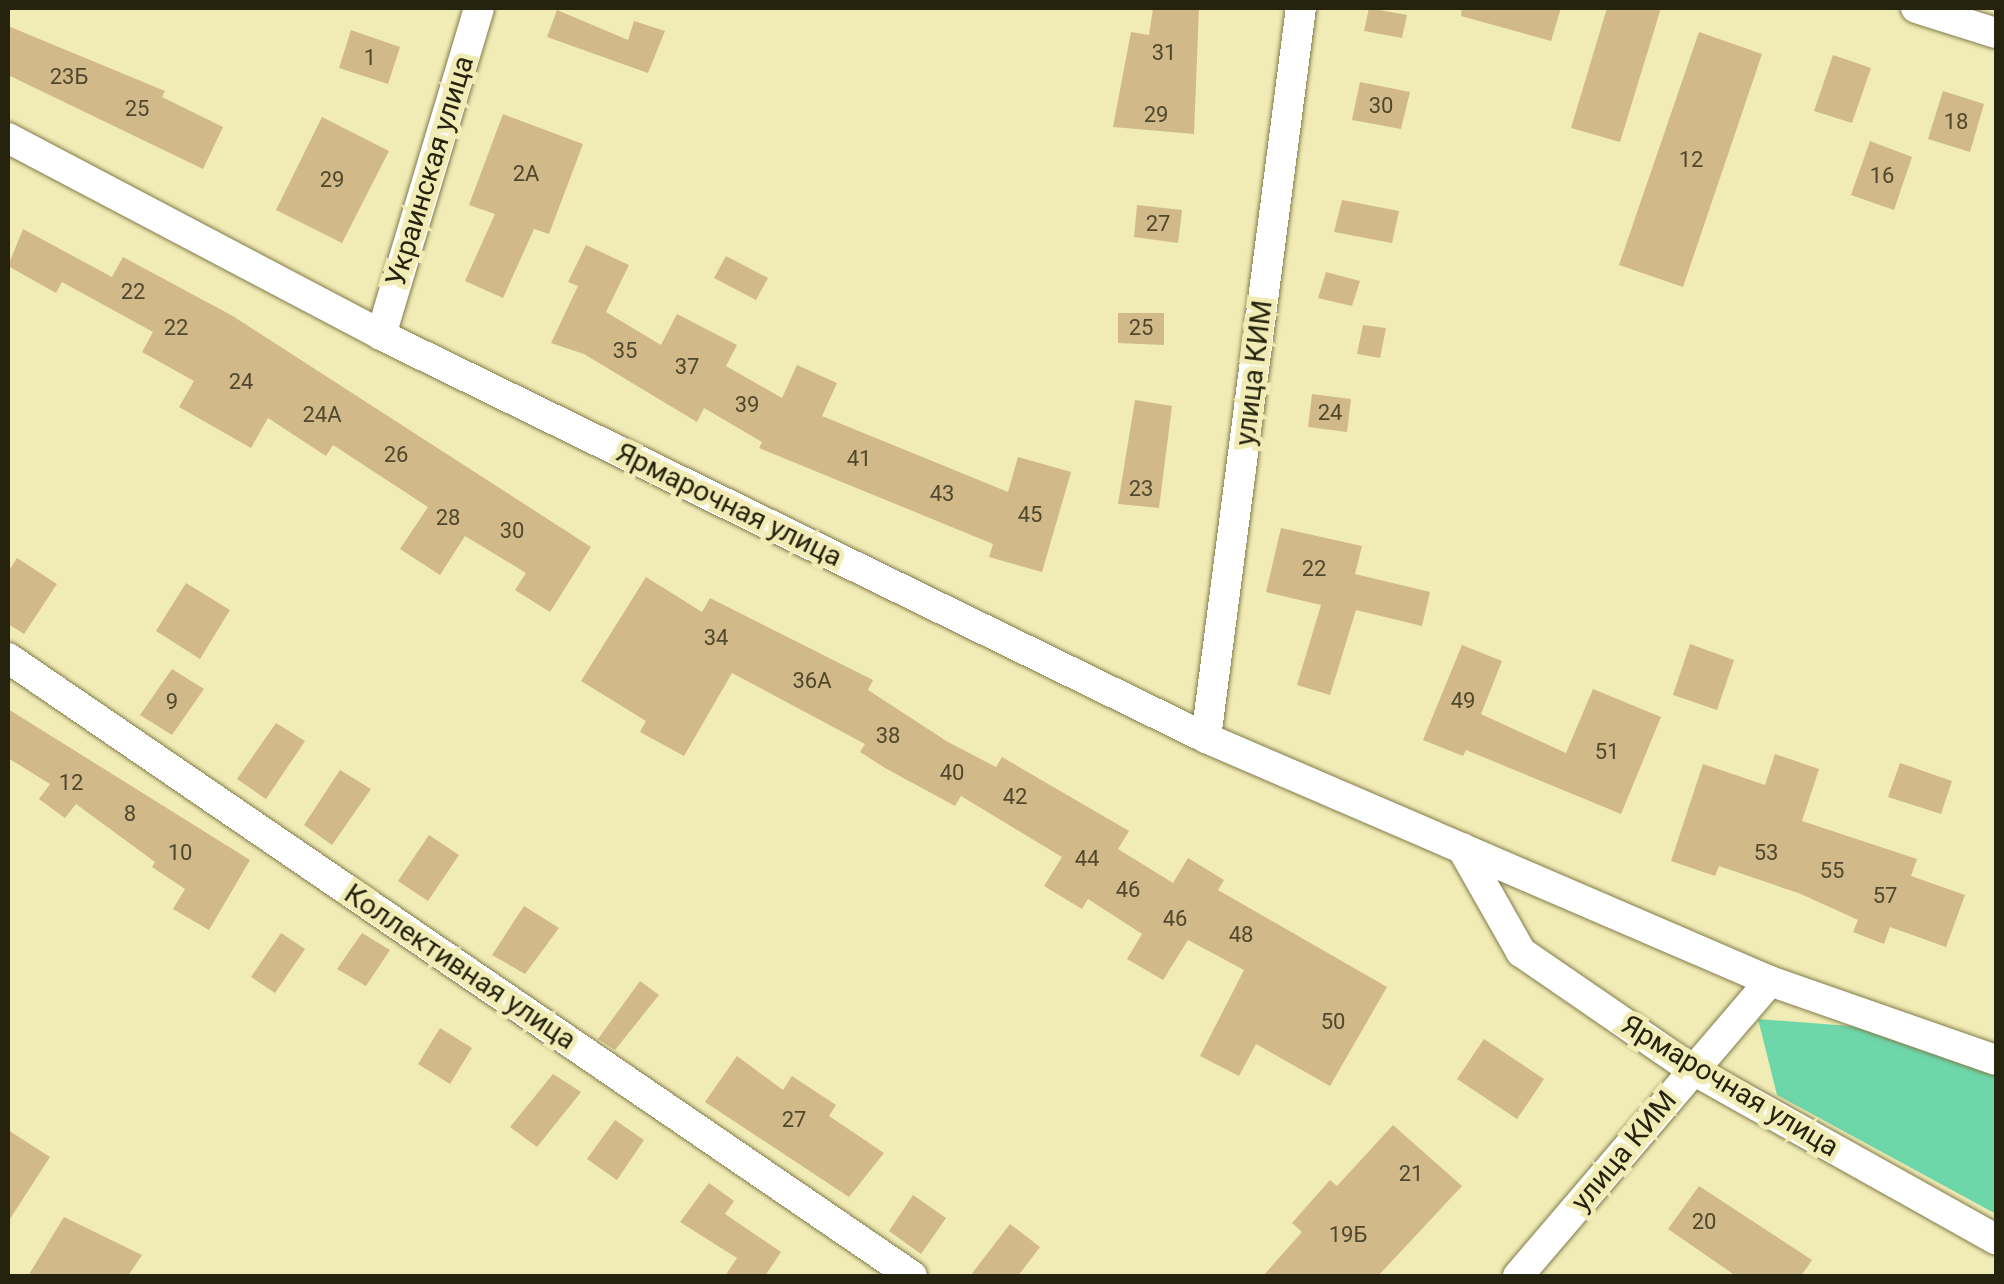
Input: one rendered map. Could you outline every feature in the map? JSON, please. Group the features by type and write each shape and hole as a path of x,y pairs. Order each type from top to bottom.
{"street":[{"name":"Украинская улица","path":"382,335 479,8"},
{"name":"улица КИМ","path":"1206,738 1301,8"},
{"path":"1916,8 1996,33"},
{"name":"Ярмарочная улица","path":"8,138 382,335 1206,738 1770,981 1996,1060"},
{"name":"Коллективная улица","path":"8,658 912,1276"},
{"name":"Ярмарочная улица","path":"1462,848 1520,952 1693,1070 1996,1240"},
{"name":"улица КИМ","path":"1518,1276 1770,981"}],"green space":[{"path":"1758,1019 1863,1027 1996,1075 1996,1214 1777,1095"}],"building":[{"path":"1153,8 1199,8 1194,134 1113,127 1131,32 1149,35"},
{"path":"1369,8 1407,15 1402,38 1364,31"},
{"path":"1462,8 1561,8 1551,41 1461,16"},
{"path":"1607,8 1661,8 1620,142 1571,128"},
{"path":"557,10 628,40 634,21 665,31 648,73 547,37"},
{"path":"8,26 165,91 162,97 223,127 203,169 8,75"},
{"path":"351,30 400,47 388,84 339,68"},
{"path":"1699,32 1762,54 1683,287 1619,265"},
{"path":"1833,55 1871,68 1852,123 1814,111"},
{"path":"1360,82 1410,92 1401,129 1352,120"},
{"path":"1943,91 1984,104 1970,152 1928,139"},
{"path":"503,114 583,144 549,234 534,229 503,298 465,281 495,214 469,205"},
{"path":"322,117 389,151 342,243 276,210"},
{"path":"1870,141 1912,157 1894,210 1851,195"},
{"path":"1342,200 1399,211 1392,243 1334,232"},
{"path":"1137,205 1182,210 1178,243 1134,237"},
{"path":"23,229 112,277 123,257 231,315 591,547 550,612 515,590 526,573 465,536 440,575 400,549 428,507 333,445 326,456 268,418 251,448 179,407 194,381 142,352 153,332 62,282 56,293 8,266"},
{"path":"586,245 629,265 606,312 661,345 677,314 737,345 726,366 782,398 797,365 837,383 822,416 1008,492 1018,457 1071,472 1042,572 989,557 993,544 759,448 762,442 704,408 697,422 584,354 551,343 578,286 568,282"},
{"path":"726,256 768,278 756,300 714,278"},
{"path":"1326,272 1360,281 1352,306 1318,298"},
{"path":"1118,313 1164,313 1164,345 1118,343"},
{"path":"1363,325 1386,328 1380,358 1357,354"},
{"path":"1312,394 1351,399 1347,432 1308,427"},
{"path":"1135,400 1172,406 1159,508 1118,504"},
{"path":"1281,528 1362,546 1355,574 1430,592 1422,626 1356,610 1330,695 1297,685 1321,605 1266,592"},
{"path":"17,558 57,584 24,634 8,624 8,572"},
{"path":"646,577 702,612 710,598 873,680 868,690 948,742 996,767 1002,757 1129,831 1118,849 1173,883 1188,858 1224,880 1218,890 1387,987 1330,1086 1256,1044 1239,1076 1200,1056 1244,970 1188,940 1163,980 1127,959 1142,934 1088,899 1082,909 1044,886 1062,857 961,796 955,806 885,768 860,752 865,744 732,673 684,756 640,732 646,721 581,681"},
{"path":"186,583 230,610 200,659 156,631"},
{"path":"1690,644 1734,660 1717,710 1673,695"},
{"path":"1462,645 1502,661 1481,714 1566,753 1593,689 1661,717 1621,814 1466,750 1463,756 1423,740"},
{"path":"172,669 204,689 172,735 140,715"},
{"path":"8,709 250,860 209,930 173,909 185,889 152,867 155,862 76,804 65,818 39,799 50,784 8,758"},
{"path":"276,723 305,741 266,799 237,779"},
{"path":"1775,754 1819,769 1802,821 1917,859 1911,876 1965,895 1946,947 1890,927 1884,944 1853,932 1858,920 1801,894 1719,866 1715,876 1671,861 1703,764 1765,785"},
{"path":"1900,763 1952,781 1941,814 1888,797"},
{"path":"340,770 371,789 332,845 304,825"},
{"path":"429,835 459,855 428,901 398,881"},
{"path":"524,906 559,928 525,974 492,955"},
{"path":"281,933 305,949 275,993 251,977"},
{"path":"362,933 390,950 366,986 337,969"},
{"path":"640,981 659,995 615,1050 598,1039"},
{"path":"440,1028 472,1048 450,1084 418,1064"},
{"path":"1484,1039 1544,1079 1517,1119 1457,1079"},
{"path":"737,1056 783,1090 792,1076 836,1105 829,1116 884,1153 849,1197 705,1102"},
{"path":"553,1074 581,1092 537,1147 510,1127"},
{"path":"615,1120 644,1140 617,1180 587,1159"},
{"path":"1393,1125 1462,1186 1378,1276 1263,1276 1302,1232 1292,1223 1330,1180 1337,1186"},
{"path":"8,1130 50,1157 8,1222"},
{"path":"709,1183 734,1201 725,1214 781,1252 765,1276 725,1276 737,1258 680,1222"},
{"path":"1699,1186 1812,1260 1801,1276 1736,1276 1668,1229"},
{"path":"913,1195 946,1218 921,1254 889,1231"},
{"path":"64,1217 142,1255 128,1276 28,1276"},
{"path":"1010,1224 1040,1247 1018,1276 970,1276"}]}
